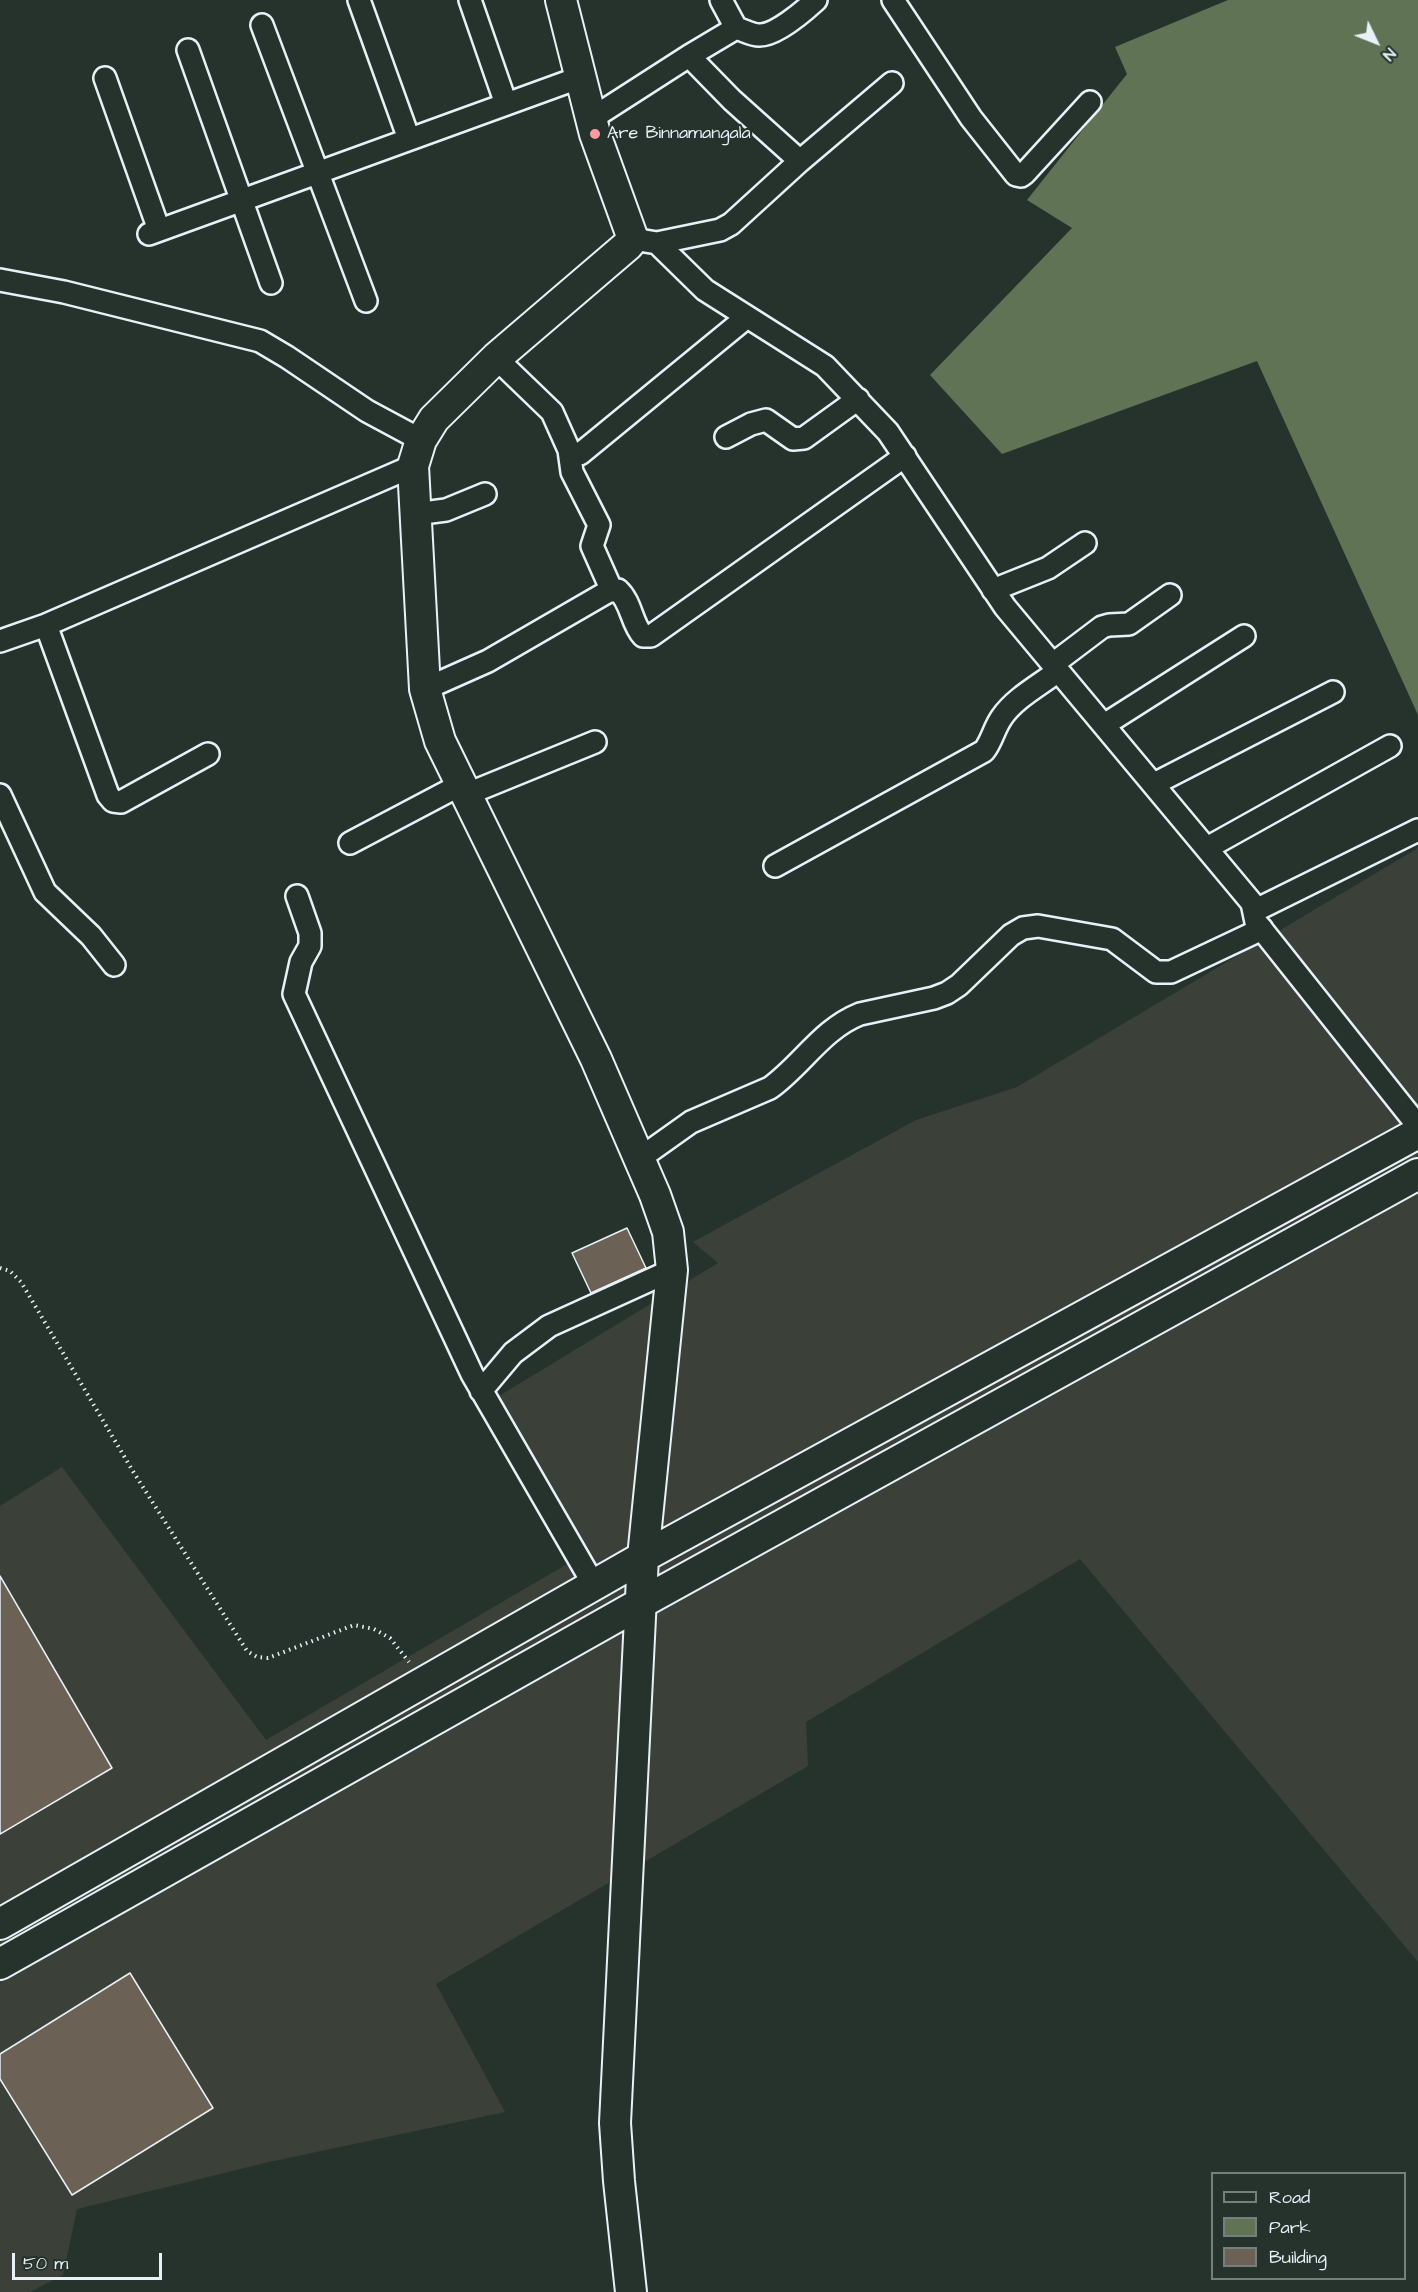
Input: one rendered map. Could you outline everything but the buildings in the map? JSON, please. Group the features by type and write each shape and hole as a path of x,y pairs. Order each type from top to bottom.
{"main road":[{"path":"561,0 591,119 645,241 628,245 496,358 434,419 417,453 415,514 425,689 440,741 462,790 596,1059 668,1232 672,1270 644,1557 615,2123 631,2292"},
{"path":"0,1924 644,1557 1418,1133"},
{"path":"0,1964 641,1603 1418,1174"}],"street":[{"path":"359,0 409,139"},
{"path":"470,0 506,104"},
{"path":"721,0 736,28 763,36 816,0"},
{"path":"893,0 970,118 1016,175 1021,176 1025,173 1090,102"},
{"path":"262,25 366,301"},
{"path":"591,119 736,28"},
{"path":"188,50 271,283"},
{"path":"689,56 732,100 800,161"},
{"path":"105,78 154,232 580,77"},
{"path":"645,241 720,230 731,225 800,161 892,83"},
{"path":"645,241 705,290 825,366 888,432 993,590 1252,903 1258,920 1418,1126"},
{"path":"0,280 64,292 260,341 368,411 417,453 46,625 0,641"},
{"path":"569,450 580,454 747,317"},
{"path":"496,358 552,412 569,450 572,472 599,525 592,546 612,591"},
{"path":"726,437 751,424 766,420 794,439 804,438 858,399"},
{"path":"425,689 488,661 612,591 618,590 624,596 638,632 643,636 651,636 905,456"},
{"path":"415,514 446,510 485,494"},
{"path":"993,590 1047,568 1085,543"},
{"path":"775,866 984,751 992,742 1001,718 1010,707 1102,627 1129,624 1170,595"},
{"path":"46,625 108,795 113,801 122,802 208,754"},
{"path":"1104,725 1244,636"},
{"path":"1154,784 1333,692"},
{"path":"350,843 462,790 595,742"},
{"path":"1207,848 1390,746"},
{"path":"0,795 45,892 91,936 114,965"},
{"path":"639,1159 691,1122 770,1088 781,1080 822,1038 848,1019 947,993 959,985 1011,935 1023,928 1038,926 1112,939 1156,972 1171,972 1418,830"},
{"path":"297,896 309,933 310,946 301,962 294,994 352,1122 481,1391 594,1585"},
{"path":"481,1391 513,1353 549,1326 672,1270"}],"path":[{"path":"0,1268 10,1271 21,1282 134,1473 247,1651 257,1657 268,1658 354,1625 374,1629 390,1638 425,1682"}],"shaded area":[{"path":"1418,848 1418,1962 1080,1559 806,1722 808,1766 436,1984 505,2112 269,2162 77,2209 63,2275 30,2292 0,2292 0,1506 62,1467 266,1740 586,1553 499,1396 718,1263 693,1242 916,1120 1017,1087"}],"green space":[{"path":"1228,0 1418,0 1418,715 1257,361 1002,454 930,375 1072,228 1027,200 1127,74 1115,47"}],"place":[{"name":"Are Binnamangala","path":"595,134"}]}
